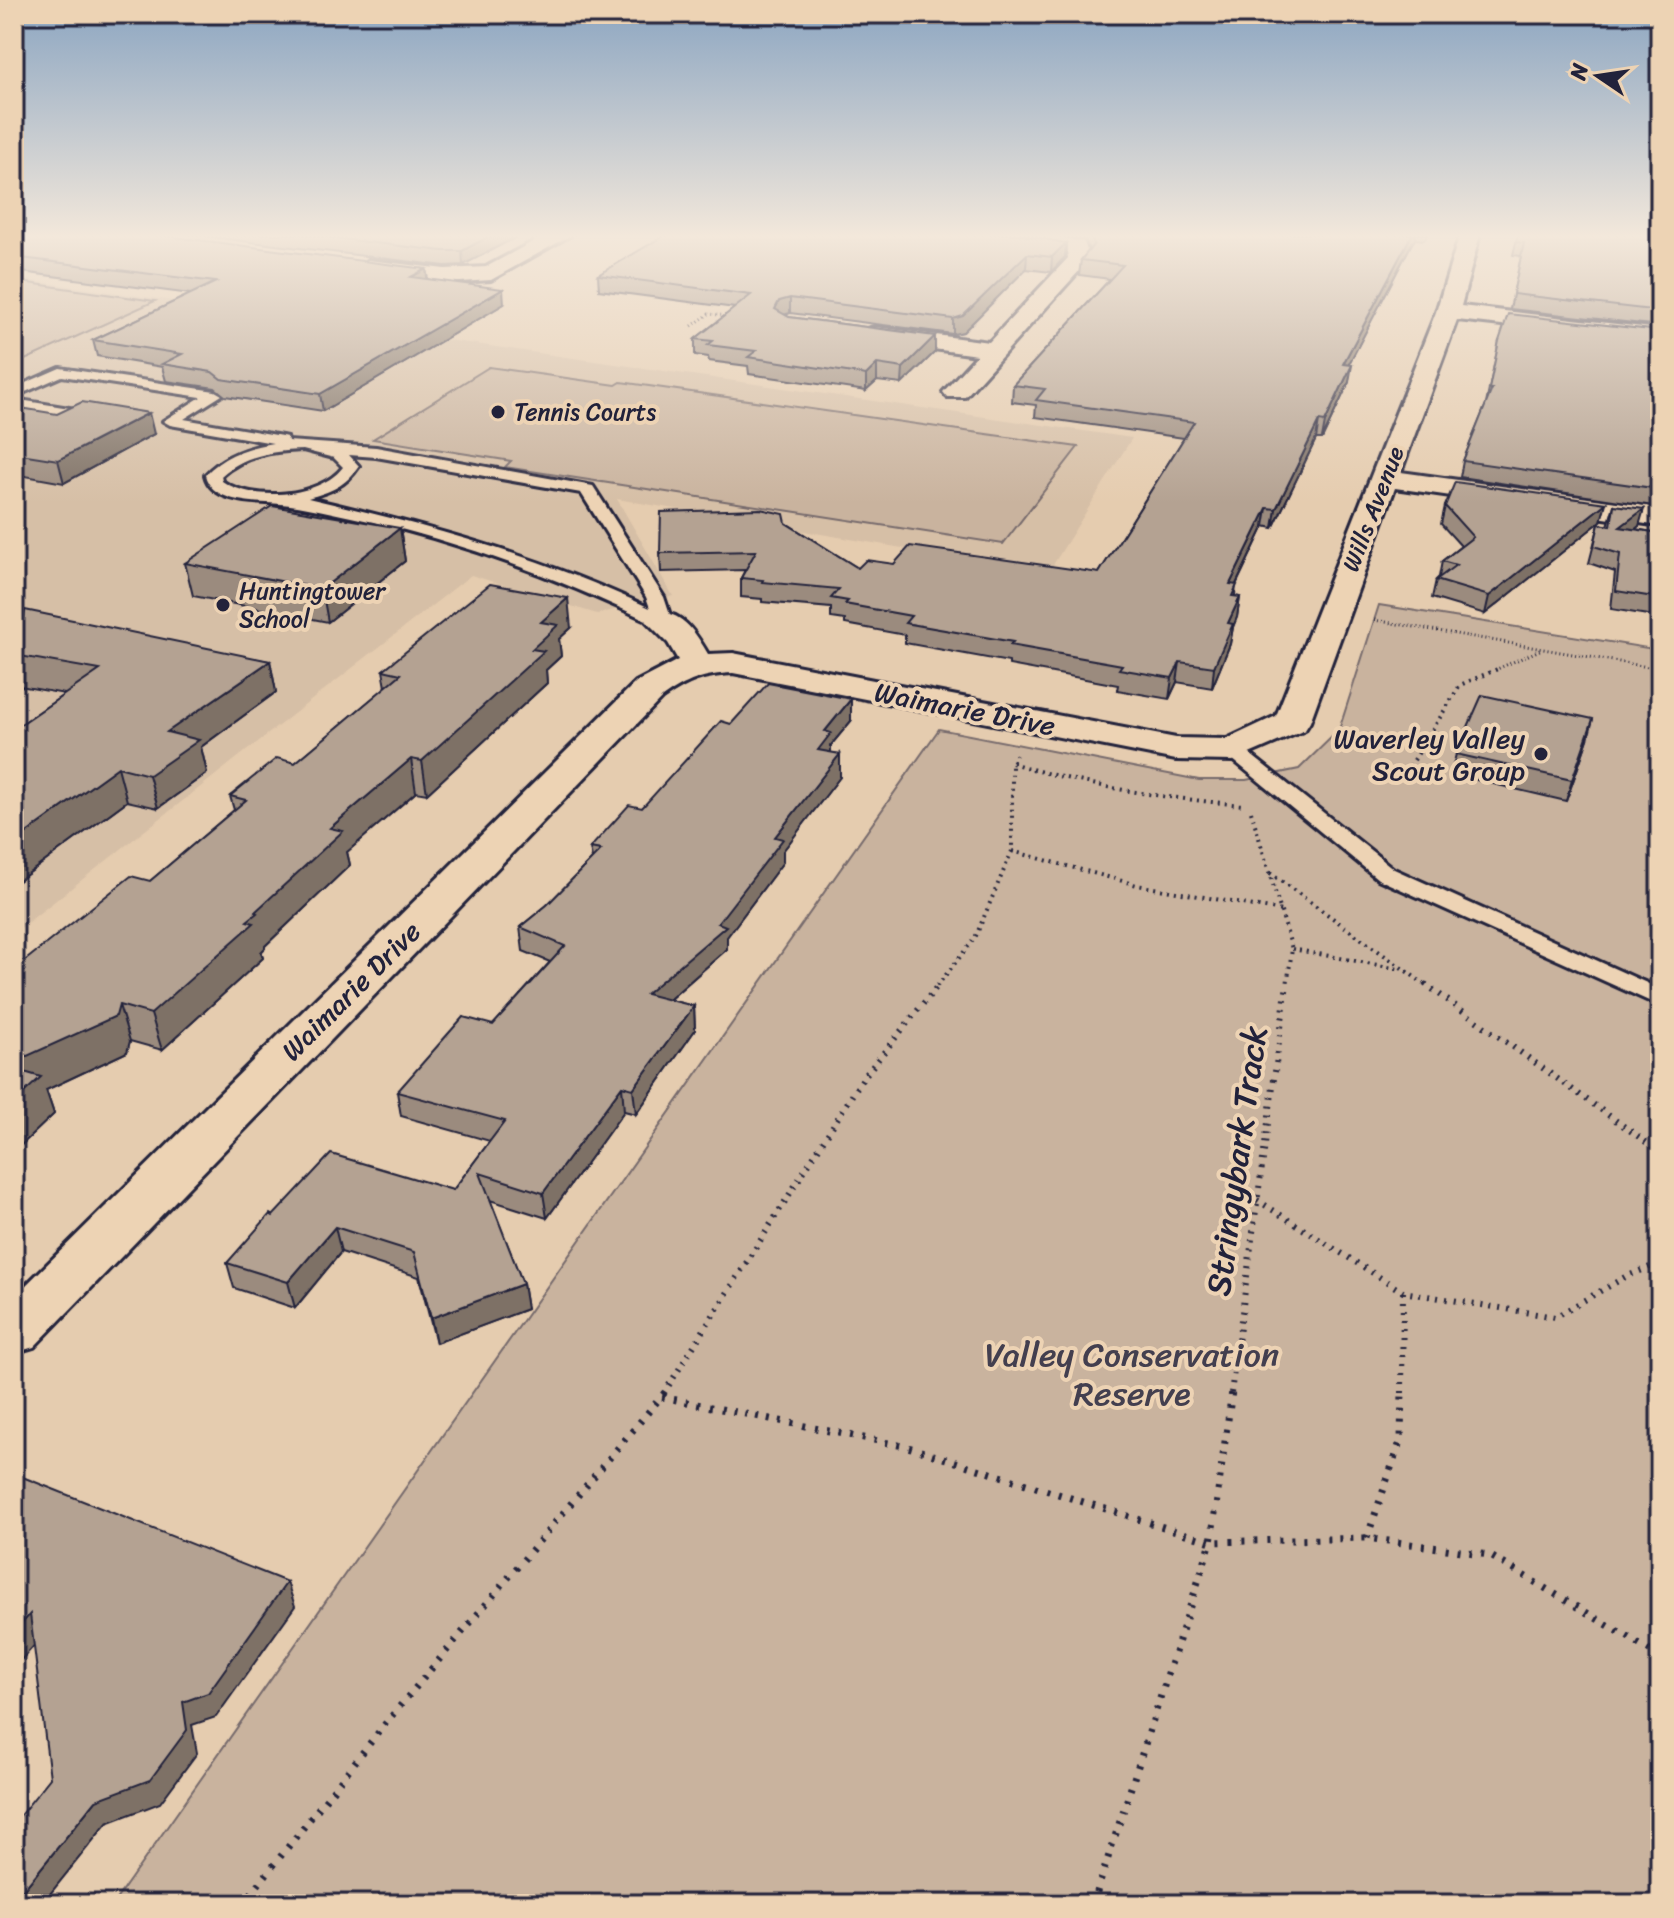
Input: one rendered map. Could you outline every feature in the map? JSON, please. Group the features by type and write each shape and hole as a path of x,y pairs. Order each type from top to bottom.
{"street":[{"path":"956,392 1020,324"},
{"name":"Wills Avenue","path":"1233,750 1292,722 1444,324"},
{"path":"1550,324 1660,336"},
{"path":"850,331 996,350"},
{"path":"1385,478 1660,517"},
{"path":"663,621 681,637 697,663"},
{"name":"Waimarie Drive","path":"14,1332 649,690 675,672 697,663 733,663 1176,749 1233,750"}],"lane":[{"path":"14,393 60,372 215,395 170,421 280,439 304,446 376,452 587,489 655,597 663,621"},
{"path":"14,403 115,420"},
{"path":"158,427 231,444 231,460"},
{"path":"304,446 273,448 231,460 213,475 215,483 222,490 259,498 310,492 346,475 351,466 345,457 332,450"},
{"path":"284,497 438,533 624,602 663,621"},
{"path":"1233,750 1386,874 1660,998"}],"path":[{"path":"692,326 696,324"},
{"path":"1334,613 1660,669"},
{"path":"1403,778 1460,685 1543,648"},
{"path":"243,1904 389,1719 662,1397 863,1078 975,938 1012,851 1012,763 1033,722"},
{"name":"Stringybark Track","path":"1093,1904 1211,1542 1292,949 1233,750"},
{"path":"1012,763 1057,779 1085,784 1169,798 1249,805"},
{"path":"1012,851 1137,885 1282,911"},
{"path":"1270,873 1660,1152"},
{"path":"1292,949 1404,970"},
{"path":"1257,1200 1403,1292 1555,1317 1625,1277 1660,1263"},
{"path":"1367,1538 1401,1439 1403,1292"},
{"path":"662,1397 908,1447 1211,1542 1367,1538 1489,1555 1660,1656"}],"shaded area":[{"name":"Huntingtower School","path":"14,324 332,324 1132,438 1048,573 617,499 673,596 597,614 471,575 14,933"}],"green space":[{"path":"14,324 105,324 14,365"},
{"path":"489,367 616,385 621,382 1078,447 1003,544 505,467 511,461 373,439"},
{"name":"Valley Conservation Reserve","path":"1379,605 1660,650 1660,1904 113,1904 939,729 1199,780 1246,780 1299,769 1339,730"}],"building":[{"path":"128,324 443,324 320,394 221,379 212,372 162,364 182,354 93,340"},
{"path":"715,324 839,324 935,336 903,368 877,364 866,375 748,357 756,351 708,345 713,341 695,339"},
{"path":"1069,324 1364,324 1343,364 1352,365 1325,422 1319,421 1276,509 1267,508 1230,584 1237,585 1232,596 1240,597 1228,623 1233,624 1214,667 1180,662 1172,678 1119,669 1122,665 1010,645 1013,642 905,623 911,616 845,604 848,601 831,598 839,589 741,578 756,551 660,553 661,512 760,509 784,514 786,523 858,568 866,560 894,564 910,546 1099,573 1194,422 1036,400 1045,389 1013,385"},
{"path":"1505,324 1593,324 1660,331 1660,489 1463,461 1492,389 1489,389"},
{"path":"82,402 149,413 58,460 14,453 14,407 57,414"},
{"path":"1455,482 1606,503 1489,596 1436,580 1456,565 1442,561 1473,537 1445,506"},
{"path":"1614,505 1644,509 1620,527 1660,533 1660,598 1616,591 1620,554 1594,546 1599,524 1611,526"},
{"path":"272,506 400,528 322,589 185,563"},
{"path":"490,584 568,598 541,622 558,625 532,649 544,651 422,761 411,759 330,828 343,831 247,921 254,923 151,1014 119,1005 116,1016 14,1062 14,964 17,967 131,876 150,881 246,800 230,796 277,758 295,763 401,674 383,670"},
{"path":"25,610 270,661 167,732 199,740 149,775 118,767 14,842 14,729 100,670 14,655 14,618 24,618"},
{"path":"768,683 851,699 825,731 831,733 818,750 840,754 775,837 783,839 718,923 726,926 646,994 694,1006 633,1089 622,1086 543,1193 480,1173 523,1284 431,1318 414,1252 335,1227 288,1282 227,1263 270,1214 273,1216 331,1154 453,1190 505,1121 397,1092 463,1017 493,1025 565,946 520,927 547,905 601,850 590,848 629,805 642,808 721,721 731,724"},
{"path":"1482,695 1593,719 1572,780 1456,754"},
{"path":"14,1069 41,1077 14,1102"},
{"path":"20,1476 287,1582 208,1693 183,1702 187,1730 150,1780 96,1800 16,1899 28,1904 14,1904 14,1823 50,1778 30,1614 14,1632 14,1483"}],"place":[{"name":"Tennis Courts","path":"498,412"},
{"name":"Huntingtower School","path":"223,605"},
{"name":"Waverley Valley Scout Group","path":"1541,754"}]}
